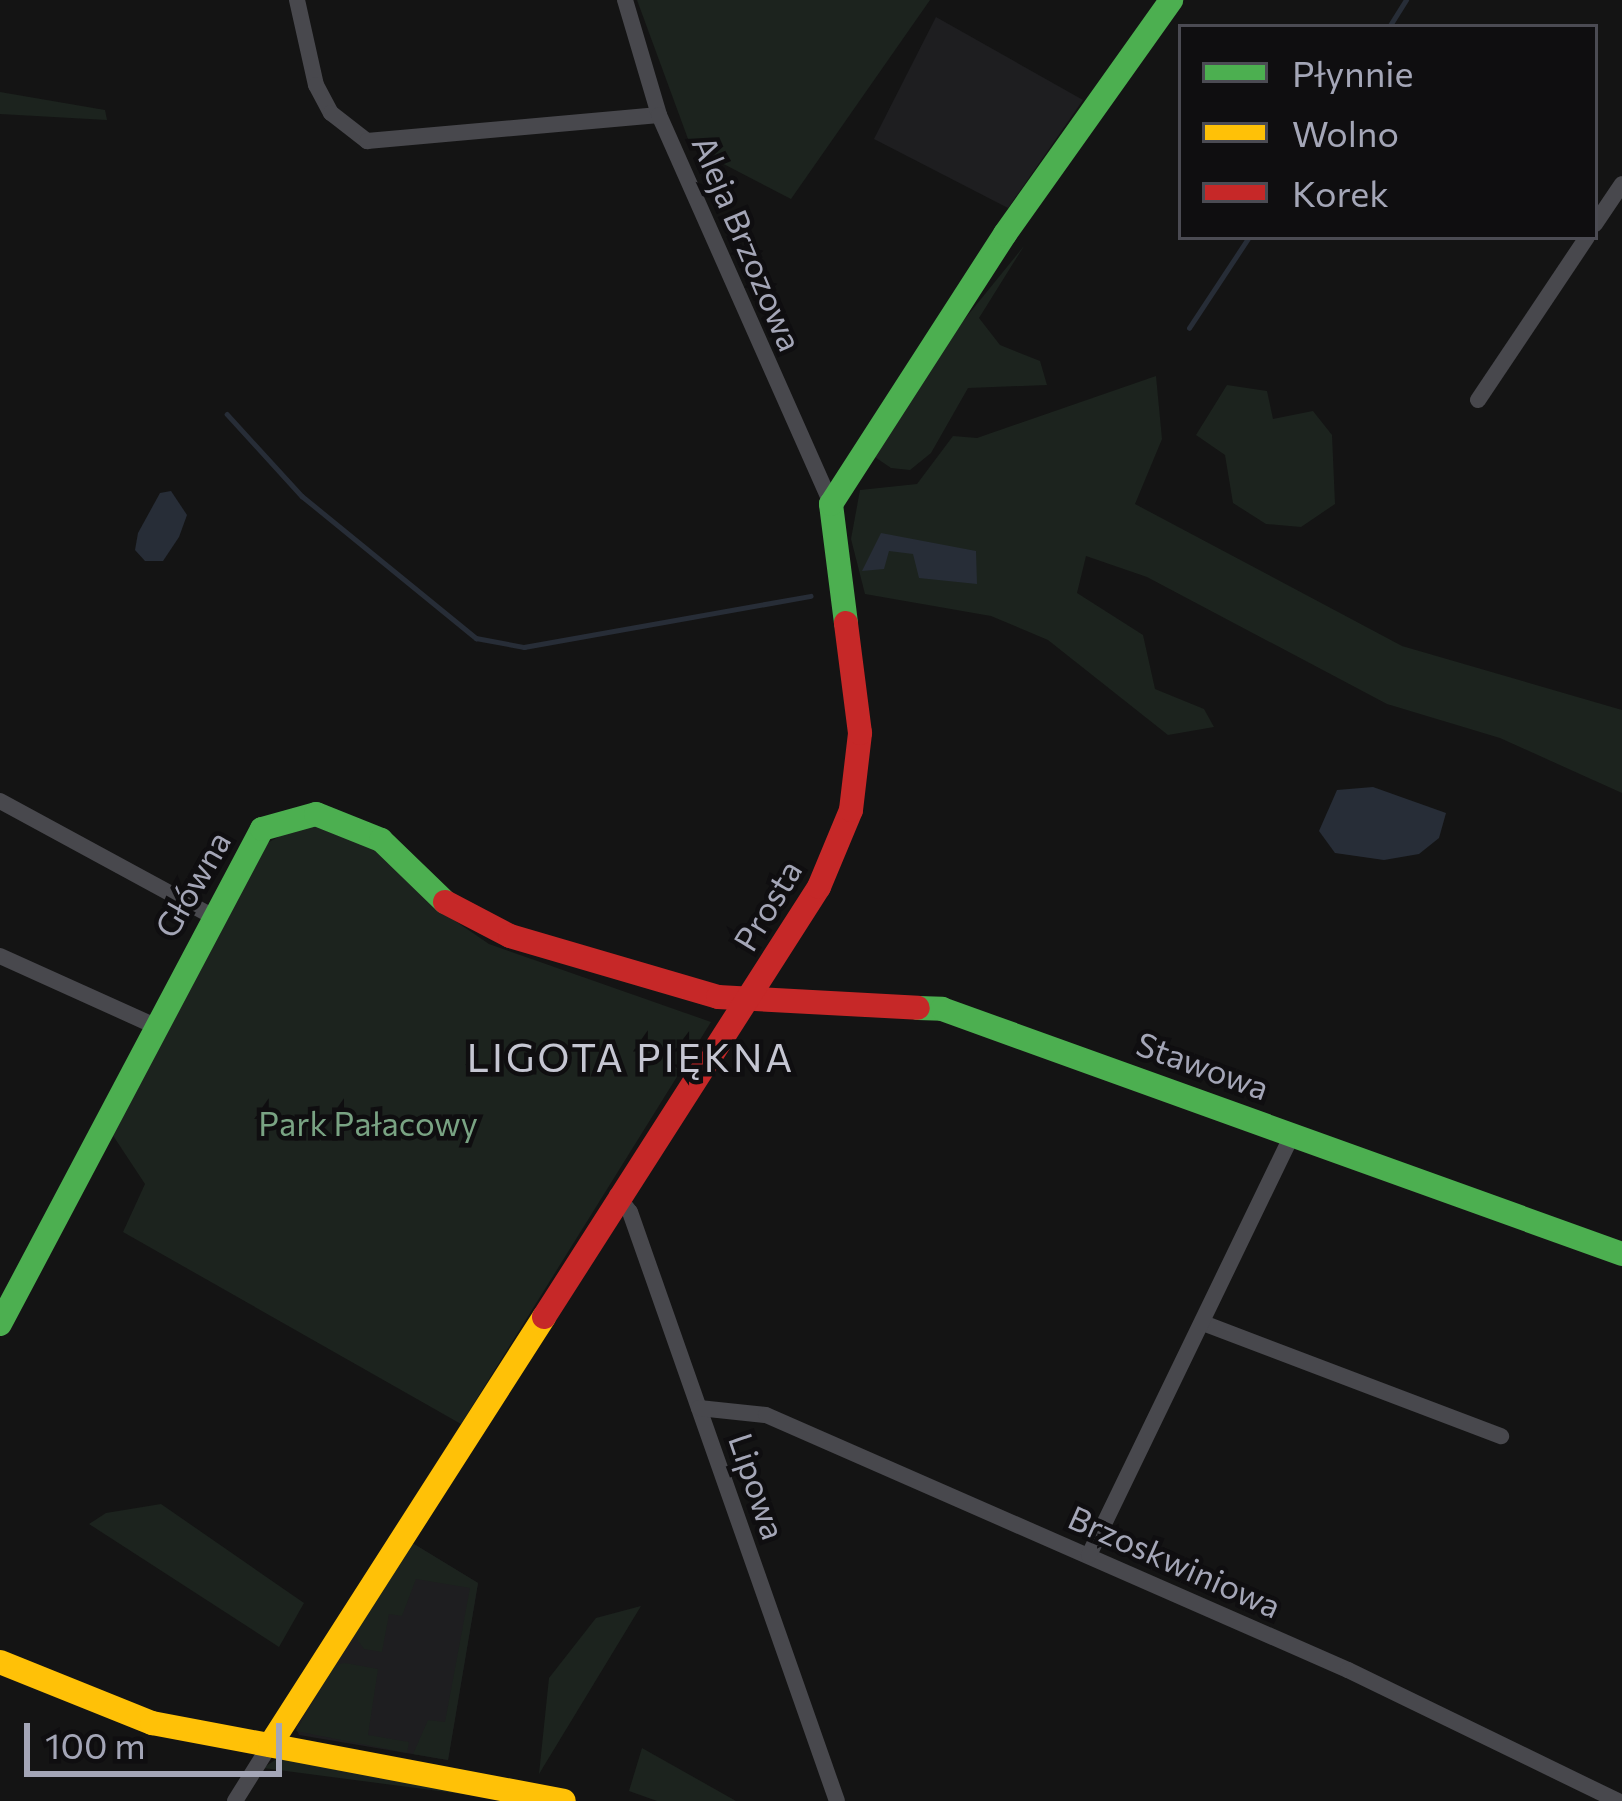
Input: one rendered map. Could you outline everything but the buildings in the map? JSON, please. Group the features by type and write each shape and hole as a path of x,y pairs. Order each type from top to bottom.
{"street":[{"path":"297,0 316,85 331,113 368,141 658,115"},
{"name":"Aleja Brzozowa","path":"625,0 658,115 832,504"},
{"path":"832,504 917,364 1171,0"},
{"path":"1598,220 1622,184"},
{"path":"1478,400 1585,240"},
{"name":"Prosta","path":"235,1801 616,1194 819,887 857,781 858,706 832,504"},
{"path":"0,801 210,915"},
{"name":"Główna","path":"0,1324 210,915 262,830 285,817 316,814 381,840 437,898 510,936 683,991 749,998"},
{"path":"0,956 153,1025"},
{"name":"Stawowa","path":"749,998 942,1009 1622,1254"},
{"path":"1089,1556 1293,1133"},
{"name":"Lipowa","path":"616,1194 630,1212 837,1801"},
{"path":"1203,1323 1501,1436"},
{"name":"Brzoskwiniowa","path":"699,1408 766,1414 1089,1556 1618,1801"},
{"path":"0,1662 152,1723 564,1801"}],"shaded area":[{"path":"936,17 1083,100 1008,208 874,139"},
{"path":"171,491 187,515 179,537 163,561 145,561 135,550 138,533 160,493"},
{"path":"881,533 976,551 977,584 919,578 913,554 889,551 884,569 862,571"},
{"path":"1373,787 1446,813 1439,838 1419,854 1384,860 1335,853 1319,831 1337,790"},
{"path":"409,1541 478,1583 448,1760 299,1735 296,1728"}],"green space":[{"path":"637,0 930,0 791,199 691,147"},
{"path":"0,92 105,110 107,120 0,114"},
{"path":"1024,246 979,318 1000,345 1040,361 1047,385 968,388 931,453 910,470 891,468 872,455 942,347"},
{"path":"1156,376 1162,439 1135,504 1402,646 1622,710 1622,793 1500,738 1387,704 1147,577 1086,556 1077,593 1143,635 1155,689 1204,709 1214,727 1168,735 1048,640 991,616 865,594 851,539 860,490 917,484 953,436 977,438"},
{"path":"1227,385 1267,391 1273,419 1313,411 1332,435 1335,504 1301,527 1266,524 1233,503 1225,455 1196,435"},
{"name":"Park Pałacowy","path":"302,824 364,835 439,910 489,944 711,1022 461,1424 123,1232 145,1184 112,1134 260,847"},
{"path":"161,1504 304,1603 279,1647 89,1524 106,1513"},
{"path":"409,1541 478,1583 448,1760 413,1754 428,1720 445,1722 470,1588 416,1579 402,1616 389,1614 382,1652 364,1649 353,1634"},
{"path":"641,1606 539,1774 549,1678 596,1618"},
{"path":"335,1665 378,1669 368,1735 409,1742 407,1753 296,1731"},
{"path":"642,1748 736,1801 657,1801 629,1791"},
{"path":"278,1758 515,1801 263,1768"}],"waterway":[{"path":"1391,24 1406,0"},
{"path":"1189,328 1247,240"},
{"path":"227,414 302,496 476,638 524,647 811,596"}],"traffic: fast":[{"path":"846,623 831,504 1005,234 1171,0"},
{"path":"0,1324 262,829 316,814 381,840 445,902"},
{"path":"918,1008 942,1009 1622,1254"}],"traffic: slow":[{"path":"270,1745 544,1317"},
{"path":"0,1662 152,1723 564,1801"}],"traffic: jam":[{"path":"544,1317 819,887 851,810 860,733 846,623"},
{"path":"445,902 510,936 718,997 918,1008"}],"district":[{"name":"LIGOTA PIĘKNA","path":"631,1056"}]}
